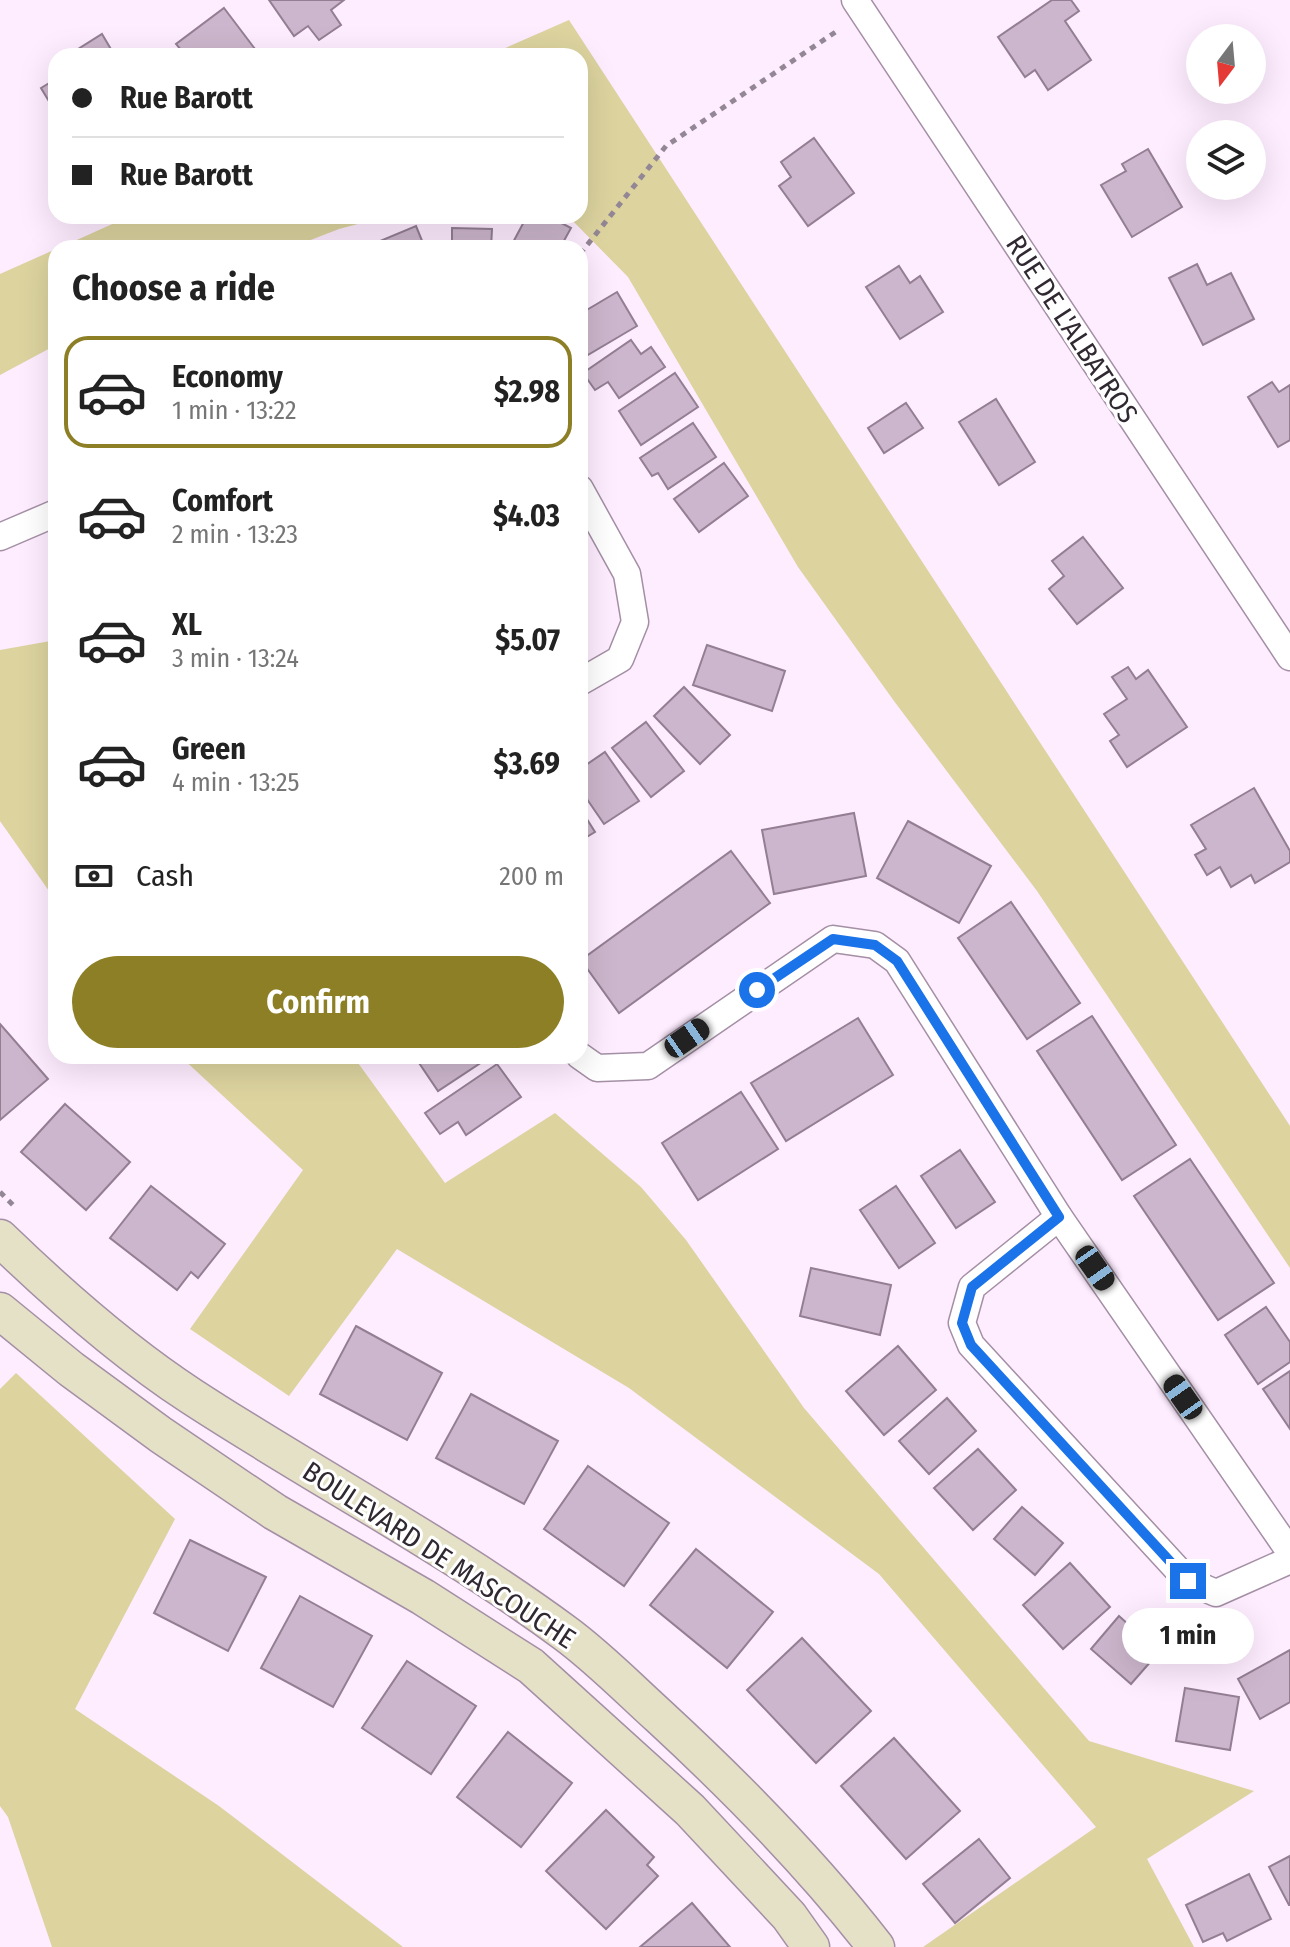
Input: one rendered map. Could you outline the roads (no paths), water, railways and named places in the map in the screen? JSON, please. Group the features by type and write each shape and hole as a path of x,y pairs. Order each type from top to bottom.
{"street":[{"name":"RUE DE L'ALBATROS","path":"859,7 1290,657"},
{"path":"588,503 627,574 635,622 620,659 588,677"},
{"path":"0,537 48,516"},
{"path":"588,1062 597,1068 648,1066 833,939 875,945 897,961 1059,1217 1290,1552"},
{"path":"1059,1217 972,1287 962,1323 971,1345 1188,1581 1216,1593 1290,1560"},
{"name":"BOULEVARD DE MASCOUCHE","path":"0,1238 84,1316 183,1391 420,1535 566,1633 613,1672 769,1821 876,1947"},
{"name":"BOULEVARD DE MASCOUCHE","path":"0,1311 150,1427 262,1504 423,1597 531,1666 690,1810 789,1916 811,1947"}]}
